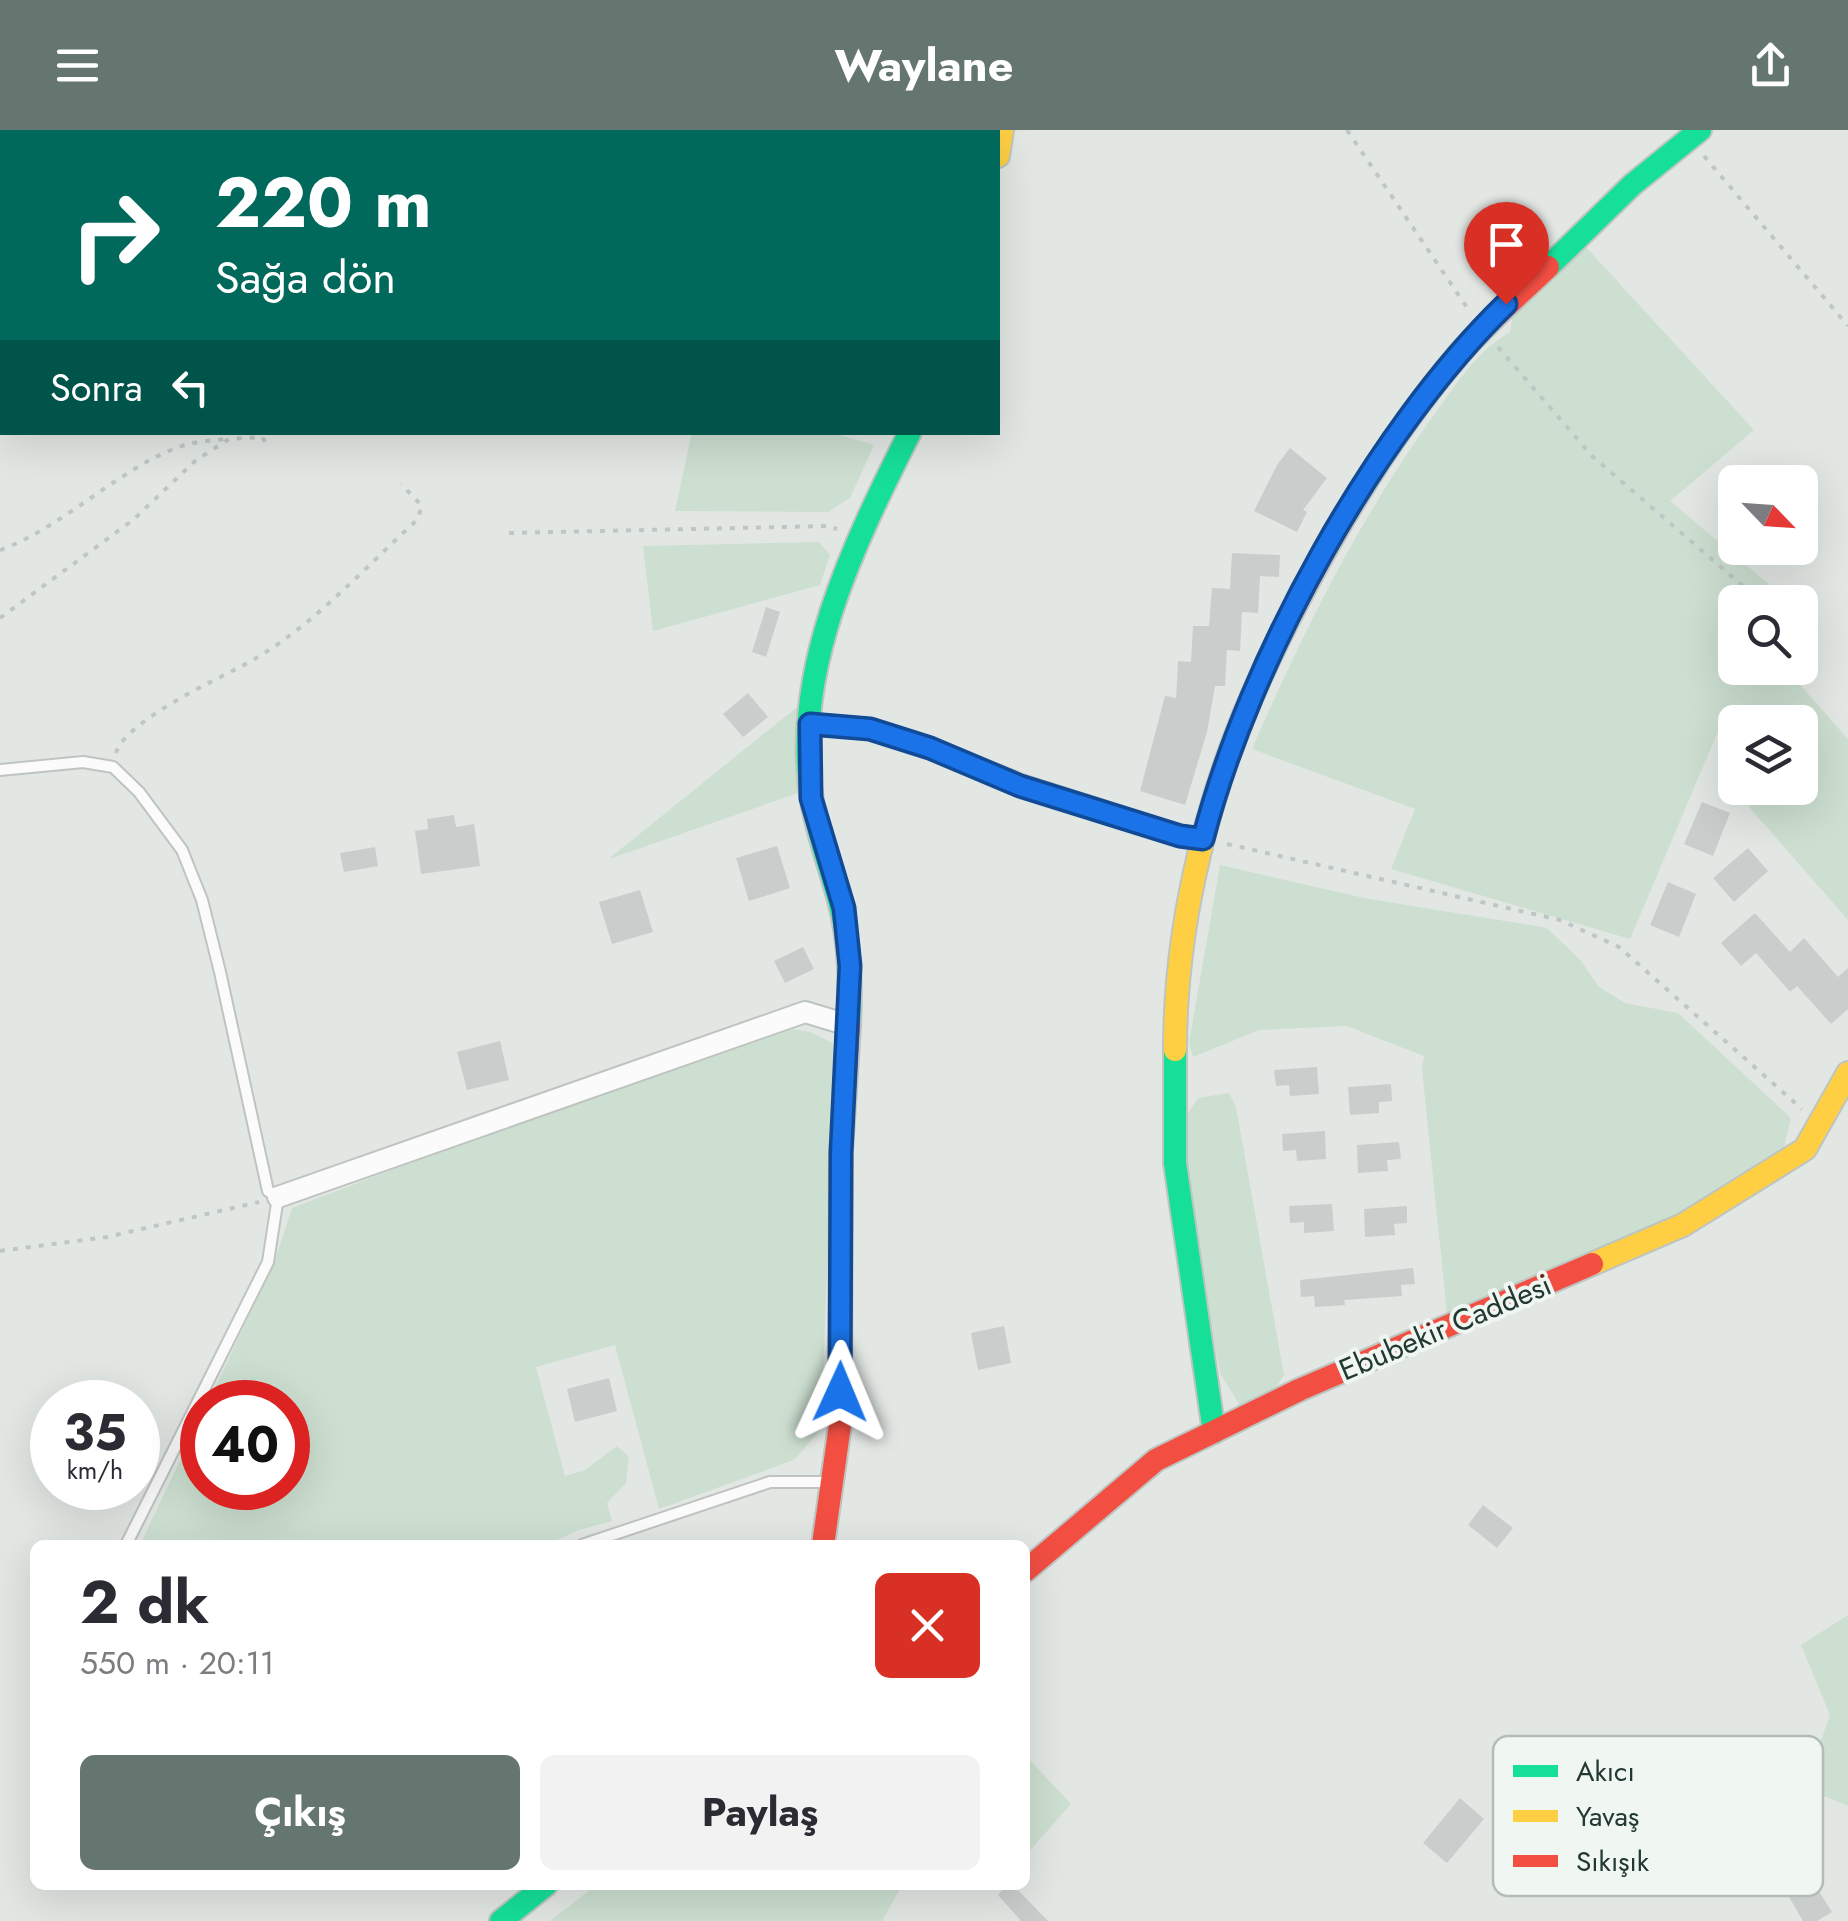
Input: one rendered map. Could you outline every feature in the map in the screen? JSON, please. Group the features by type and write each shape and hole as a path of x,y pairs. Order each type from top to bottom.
{"street":[{"path":"1214,1432 1175,1164 1174,984 1203,839 1247,705 1290,614 1342,521 1396,439 1481,328 1690,132"},
{"path":"824,1540 840,1425 841,1153 848,1025 846,923 811,798 810,724 817,666 860,537 909,435"},
{"path":"810,724 870,729 930,748 1020,786 1180,836 1203,839"},
{"path":"278,1197 805,1012 848,1025"},
{"name":"Ebubekir Caddesi","path":"1030,1567 1156,1460 1299,1390 1683,1225 1805,1148 1848,1074"},
{"path":"501,1921 540,1890"}],"lane":[{"path":"0,770 83,762 114,768 139,792 182,850 202,900 268,1191 278,1197 268,1262 129,1540"},
{"path":"597,1540 770,1482 832,1482"}],"path":[{"path":"1347,130 1481,328 1592,456 1742,585"},
{"path":"1690,132 1848,326"},
{"path":"0,550 26,541 155,459 186,445 262,437 270,448"},
{"path":"0,618 133,520 195,461 229,439"},
{"path":"114,768 117,746 137,726 269,652 417,520 422,506 401,484"},
{"path":"509,532 827,526 860,537"},
{"path":"1203,839 1560,920 1619,947 1818,1123"},
{"path":"0,1251 108,1237 278,1197"}],"green space":[{"path":"1585,246 1754,430 1670,501 1718,541 1718,565 1746,565 1770,585 1718,585 1718,685 1800,685 1818,705 1718,705 1718,731 1630,939 1391,869 1415,809 1252,749 1334,577 1381,495 1468,369 1510,332 1513,314"},
{"path":"691,435 840,435 874,445 850,498 828,512 675,511"},
{"path":"819,542 830,555 820,585 653,631 643,546"},
{"path":"1818,705 1848,739 1848,920 1747,805 1818,805"},
{"path":"797,707 798,793 611,857"},
{"path":"1220,865 1364,898 1547,928 1581,961 1599,987 1625,1003 1678,1013 1791,1118 1784,1148 1682,1212 1447,1314 1422,1069 1424,1056 1347,1026 1259,1030 1193,1057 1189,1043"},
{"path":"793,1029 811,1032 832,1043 835,1060 821,1429 794,1460 659,1509 615,1345 536,1367 565,1476 585,1470 617,1446 629,1457 626,1483 607,1503 612,1521 557,1540 142,1540 160,1510 180,1460 180,1510 310,1510 310,1380 219,1380 273,1266 292,1208 441,1151"},
{"path":"1229,1093 1236,1107 1284,1375 1270,1396 1241,1407 1220,1373 1198,1255 1187,1161 1187,1115 1198,1098"},
{"path":"1848,1615 1848,1806 1823,1796 1823,1736 1830,1715 1801,1645"},
{"path":"1030,1760 1071,1804 1030,1850"},
{"path":"590,1890 899,1890 882,1921 550,1921"}],"building":[{"path":"1290,448 1327,478 1303,510 1307,512 1297,532 1254,511"},
{"path":"1232,553 1280,555 1279,577 1260,576 1258,613 1242,612 1240,651 1227,650 1225,686 1215,686 1207,732 1185,805 1140,791 1165,696 1176,698 1178,661 1191,662 1193,626 1209,626 1212,588 1230,589"},
{"path":"766,607 780,612 766,657 752,652"},
{"path":"748,693 768,717 743,737 723,714"},
{"path":"1702,802 1730,813 1713,856 1684,844"},
{"path":"454,815 456,827 474,824 480,866 421,874 415,831 428,829 427,819"},
{"path":"777,846 790,888 749,901 736,858"},
{"path":"375,847 378,866 344,872 340,853"},
{"path":"1748,848 1768,871 1734,902 1713,878"},
{"path":"1668,882 1696,894 1679,937 1650,925"},
{"path":"640,890 653,932 612,944 599,902"},
{"path":"1755,913 1790,952 1804,938 1838,977 1848,968 1848,1009 1831,1024 1797,986 1790,992 1756,953 1741,966 1721,943"},
{"path":"803,947 814,969 785,983 774,961"},
{"path":"500,1041 509,1080 467,1090 457,1052"},
{"path":"1317,1067 1319,1094 1290,1096 1289,1085 1276,1086 1274,1070"},
{"path":"1391,1084 1392,1101 1379,1102 1379,1113 1350,1115 1348,1087"},
{"path":"1325,1131 1326,1159 1297,1161 1296,1150 1283,1151 1282,1134"},
{"path":"1399,1142 1401,1159 1387,1160 1388,1171 1358,1173 1357,1145"},
{"path":"1332,1204 1334,1231 1304,1233 1304,1222 1290,1223 1289,1206"},
{"path":"1407,1206 1407,1223 1394,1224 1395,1235 1365,1237 1364,1209"},
{"path":"1413,1268 1415,1284 1401,1285 1402,1296 1344,1300 1345,1305 1315,1307 1314,1296 1301,1297 1300,1280"},
{"path":"1004,1326 1011,1363 978,1370 971,1333"},
{"path":"609,1378 617,1411 575,1422 567,1389"},
{"path":"1483,1505 1513,1528 1497,1548 1468,1525"},
{"path":"1460,1798 1484,1819 1447,1863 1423,1843"},
{"path":"1002,1890 1018,1890 1048,1921 1021,1921 998,1895"},
{"path":"1822,1896 1832,1912 1817,1921 1803,1921 1789,1897"}],"traffic: fast":[{"path":"1548,267 1632,185 1700,130"},
{"path":"849,1025 846,934 812,801 810,705 832,610 868,519 909,435"},
{"path":"1175,1050 1175,1163 1214,1432"},
{"path":"501,1921 540,1890"}],"traffic: slow":[{"path":"1000,143 1002,130"},
{"path":"1175,1050 1181,951 1200,853 1228,757 1266,665"},
{"path":"1592,1264 1683,1225 1805,1149 1848,1073"}],"traffic: jam":[{"path":"1266,665 1329,543 1404,425 1470,342 1548,267"},
{"path":"824,1540 840,1425 841,1152 849,1025"},
{"path":"1030,1567 1156,1460 1299,1390 1592,1264"}],"route":[{"path":"840,1392 841,1153 850,966 844,908 811,798 810,724 870,729 930,748 1020,786 1180,836 1203,839 1247,705 1290,614 1342,521 1396,439 1461,352 1506,304"}]}
